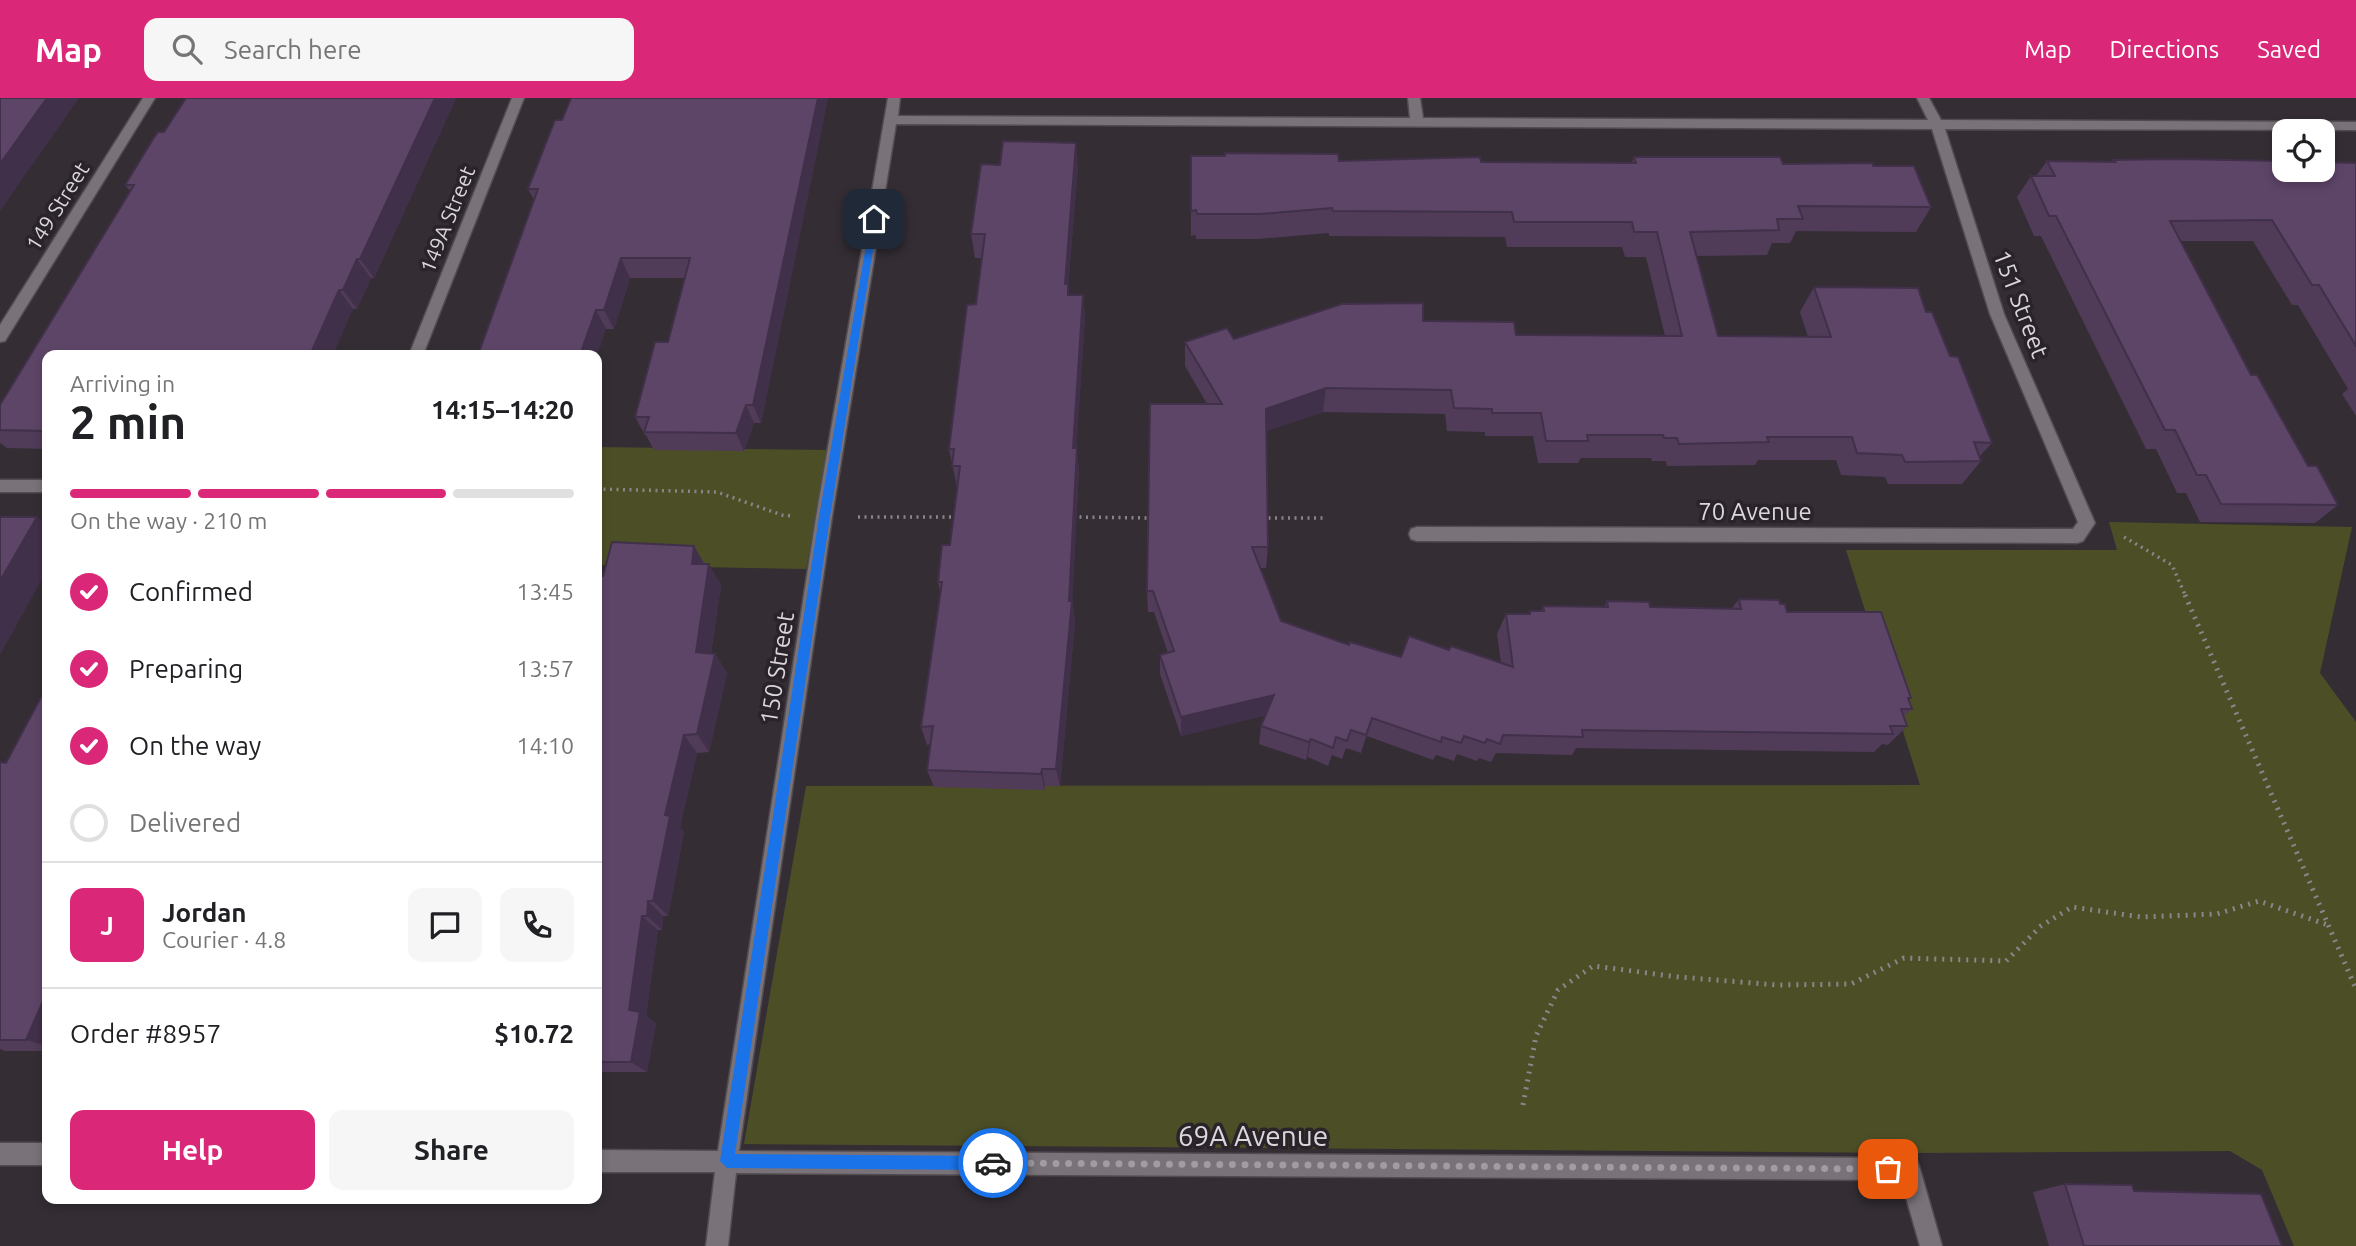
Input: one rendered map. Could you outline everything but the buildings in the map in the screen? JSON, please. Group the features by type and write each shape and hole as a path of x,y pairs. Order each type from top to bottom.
{"street":[{"name":"149 Street","path":"0,337 149,98"},
{"name":"149A Street","path":"418,350 518,98"},
{"name":"150 Street","path":"717,1246 727,1161 824,517 894,98"},
{"path":"1414,98 1417,123"},
{"name":"151 Street","path":"1923,98 1937,125 1997,314 2087,523"},
{"path":"890,120 2356,126"},
{"path":"0,486 42,486"},
{"name":"70 Avenue","path":"1417,534 2077,537 2087,523"},
{"path":"0,1154 42,1154"},
{"name":"69A Avenue","path":"602,1161 1909,1169 1931,1246"}],"path":[{"path":"602,489 716,492 782,515 802,516"},
{"path":"859,517 966,517"},
{"path":"1062,517 1162,518"},
{"path":"1252,518 1325,518"},
{"path":"2124,537 2172,565 2356,989"},
{"path":"1523,1105 1536,1036 1558,990 1593,966 1679,977 1777,985 1851,984 1904,958 2006,961 2040,926 2072,907 2141,917 2217,914 2259,901 2328,925"}],"green space":[{"path":"602,447 828,450 806,569 602,565"},
{"path":"2109,522 2352,527 2320,673 2356,722 2356,1246 2294,1246 2262,1170 2230,1151 1915,1153 744,1144 806,786 1920,785 1846,550 2117,550"}],"way so far":[{"path":"993,1163 1888,1169"}],"route":[{"path":"874,219 824,517 727,1161 993,1163"}]}
